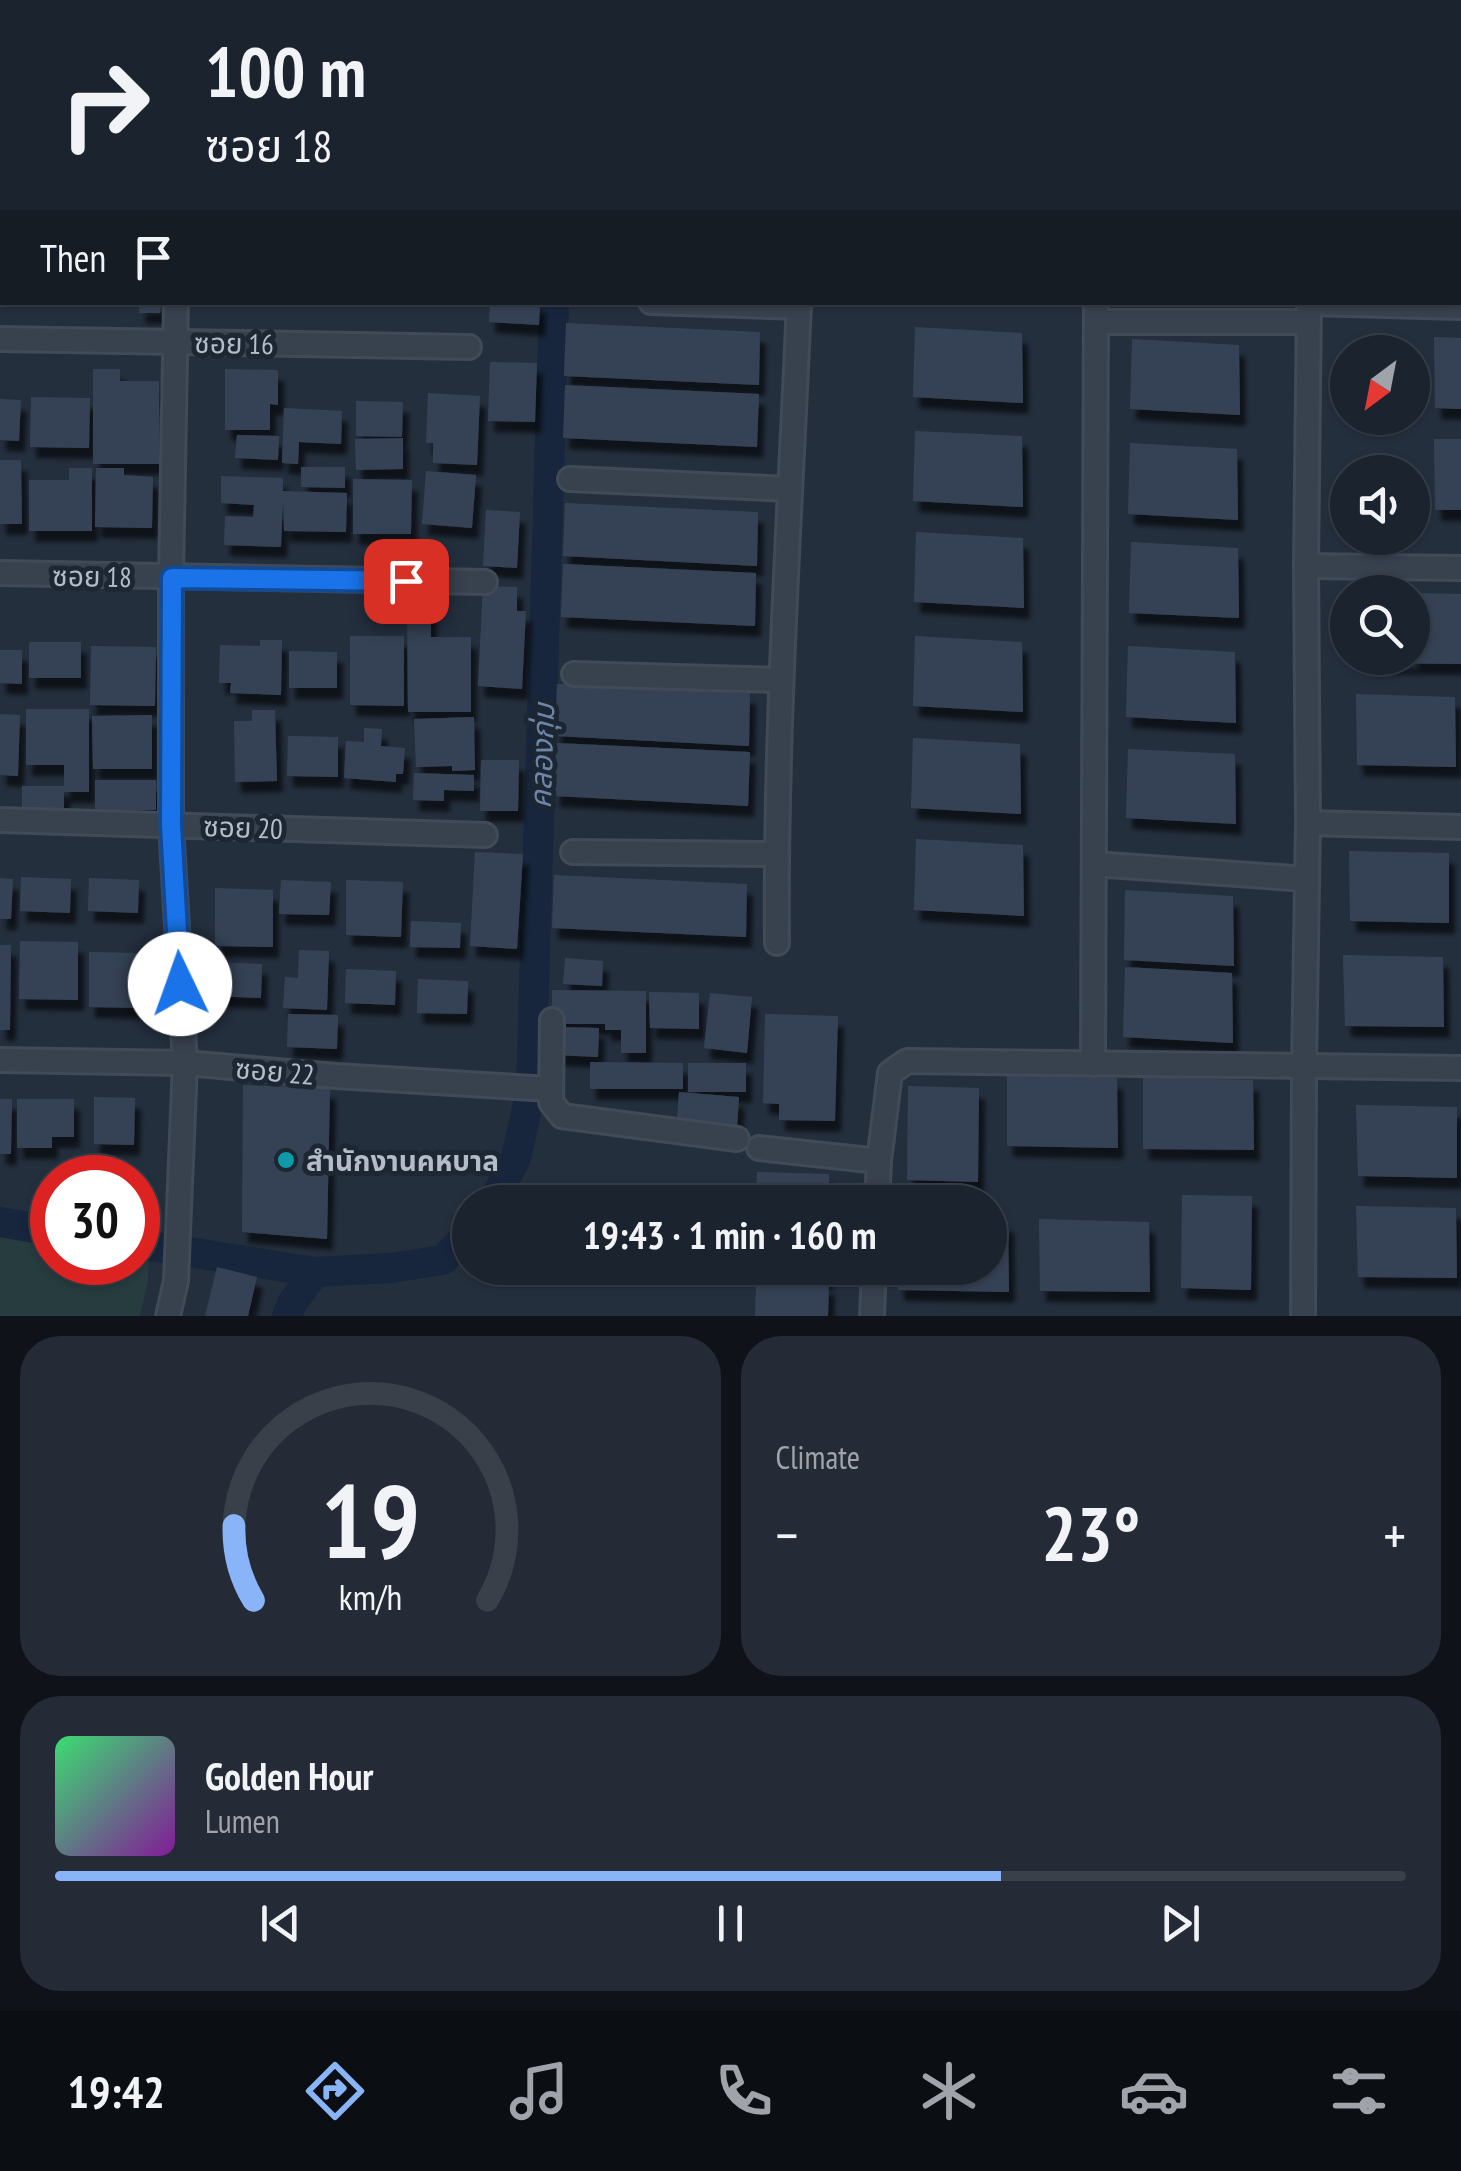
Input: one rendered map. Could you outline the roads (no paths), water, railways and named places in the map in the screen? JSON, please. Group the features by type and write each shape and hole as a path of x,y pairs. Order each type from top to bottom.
{"street":[{"path":"168,1316 176,1280 185,1063 171,825 176,305"},
{"path":"777,943 781,680 799,305"},
{"path":"1094,1064 1096,312 1461,308"},
{"path":"1302,1316 1308,823 1308,309"},
{"name":"ซอย 16","path":"0,338 469,347"},
{"path":"570,479 790,490"},
{"path":"1306,566 1461,568"},
{"name":"ซอย 18","path":"0,573 484,582"},
{"path":"574,674 781,680"},
{"name":"ซอย 20","path":"0,820 485,835"},
{"path":"1308,823 1461,827"},
{"path":"573,852 776,854"},
{"path":"1094,864 1307,880"},
{"path":"552,1020 538,1089 562,1116 878,1161"},
{"name":"ซอย 22","path":"0,1060 185,1063 538,1089"},
{"path":"877,1185 890,1074 907,1060 1461,1068"},
{"path":"872,1316 873,1285"}],"waterway":[{"name":"คลองกุ่ม","path":"502,1185 516,1158 531,1091 554,305"},
{"path":"0,1222 30,1227"},
{"path":"160,1247 315,1272"},
{"name":"คลองกุ่ม","path":"287,1316 315,1272 391,1268 443,1260 452,1251"}],"place":[{"name":"สำนักงานคหบาล","path":"286,1160"}]}
